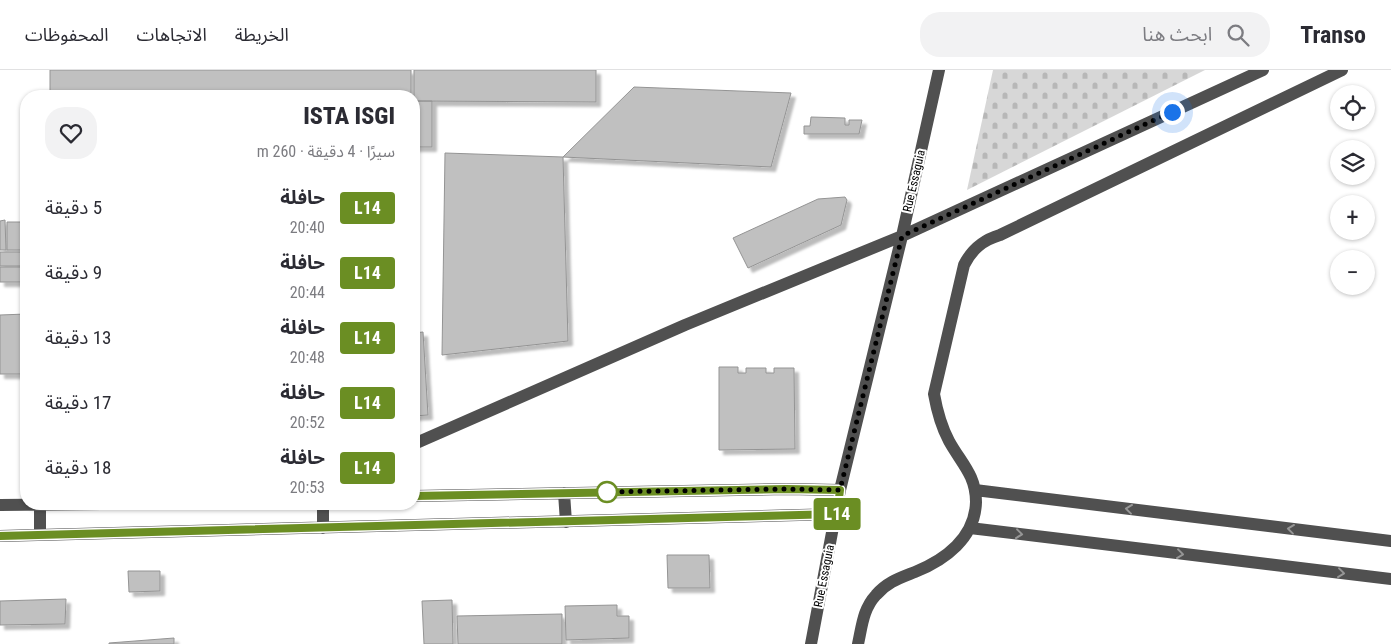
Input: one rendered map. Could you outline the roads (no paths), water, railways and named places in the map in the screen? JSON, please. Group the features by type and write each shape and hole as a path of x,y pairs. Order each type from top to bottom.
{"street":[{"name":"Rue Essaguia","path":"811,644 840,490 902,236 939,70"},
{"path":"420,441 676,329 902,236 1263,70"},
{"path":"858,644 864,614 878,592 890,583 929,566 947,554 963,541 970,528 976,502 975,490 967,468 942,427 934,394 964,265 974,249 990,238 1000,235 1342,70"},
{"path":"420,496 564,492 840,490"},
{"path":"975,490 1391,541"},
{"path":"564,492 566,522"},
{"path":"0,506 20,505"},
{"path":"40,510 40,536"},
{"path":"323,510 323,528"},
{"path":"0,536 837,514"},
{"path":"970,528 1391,579"}]}
